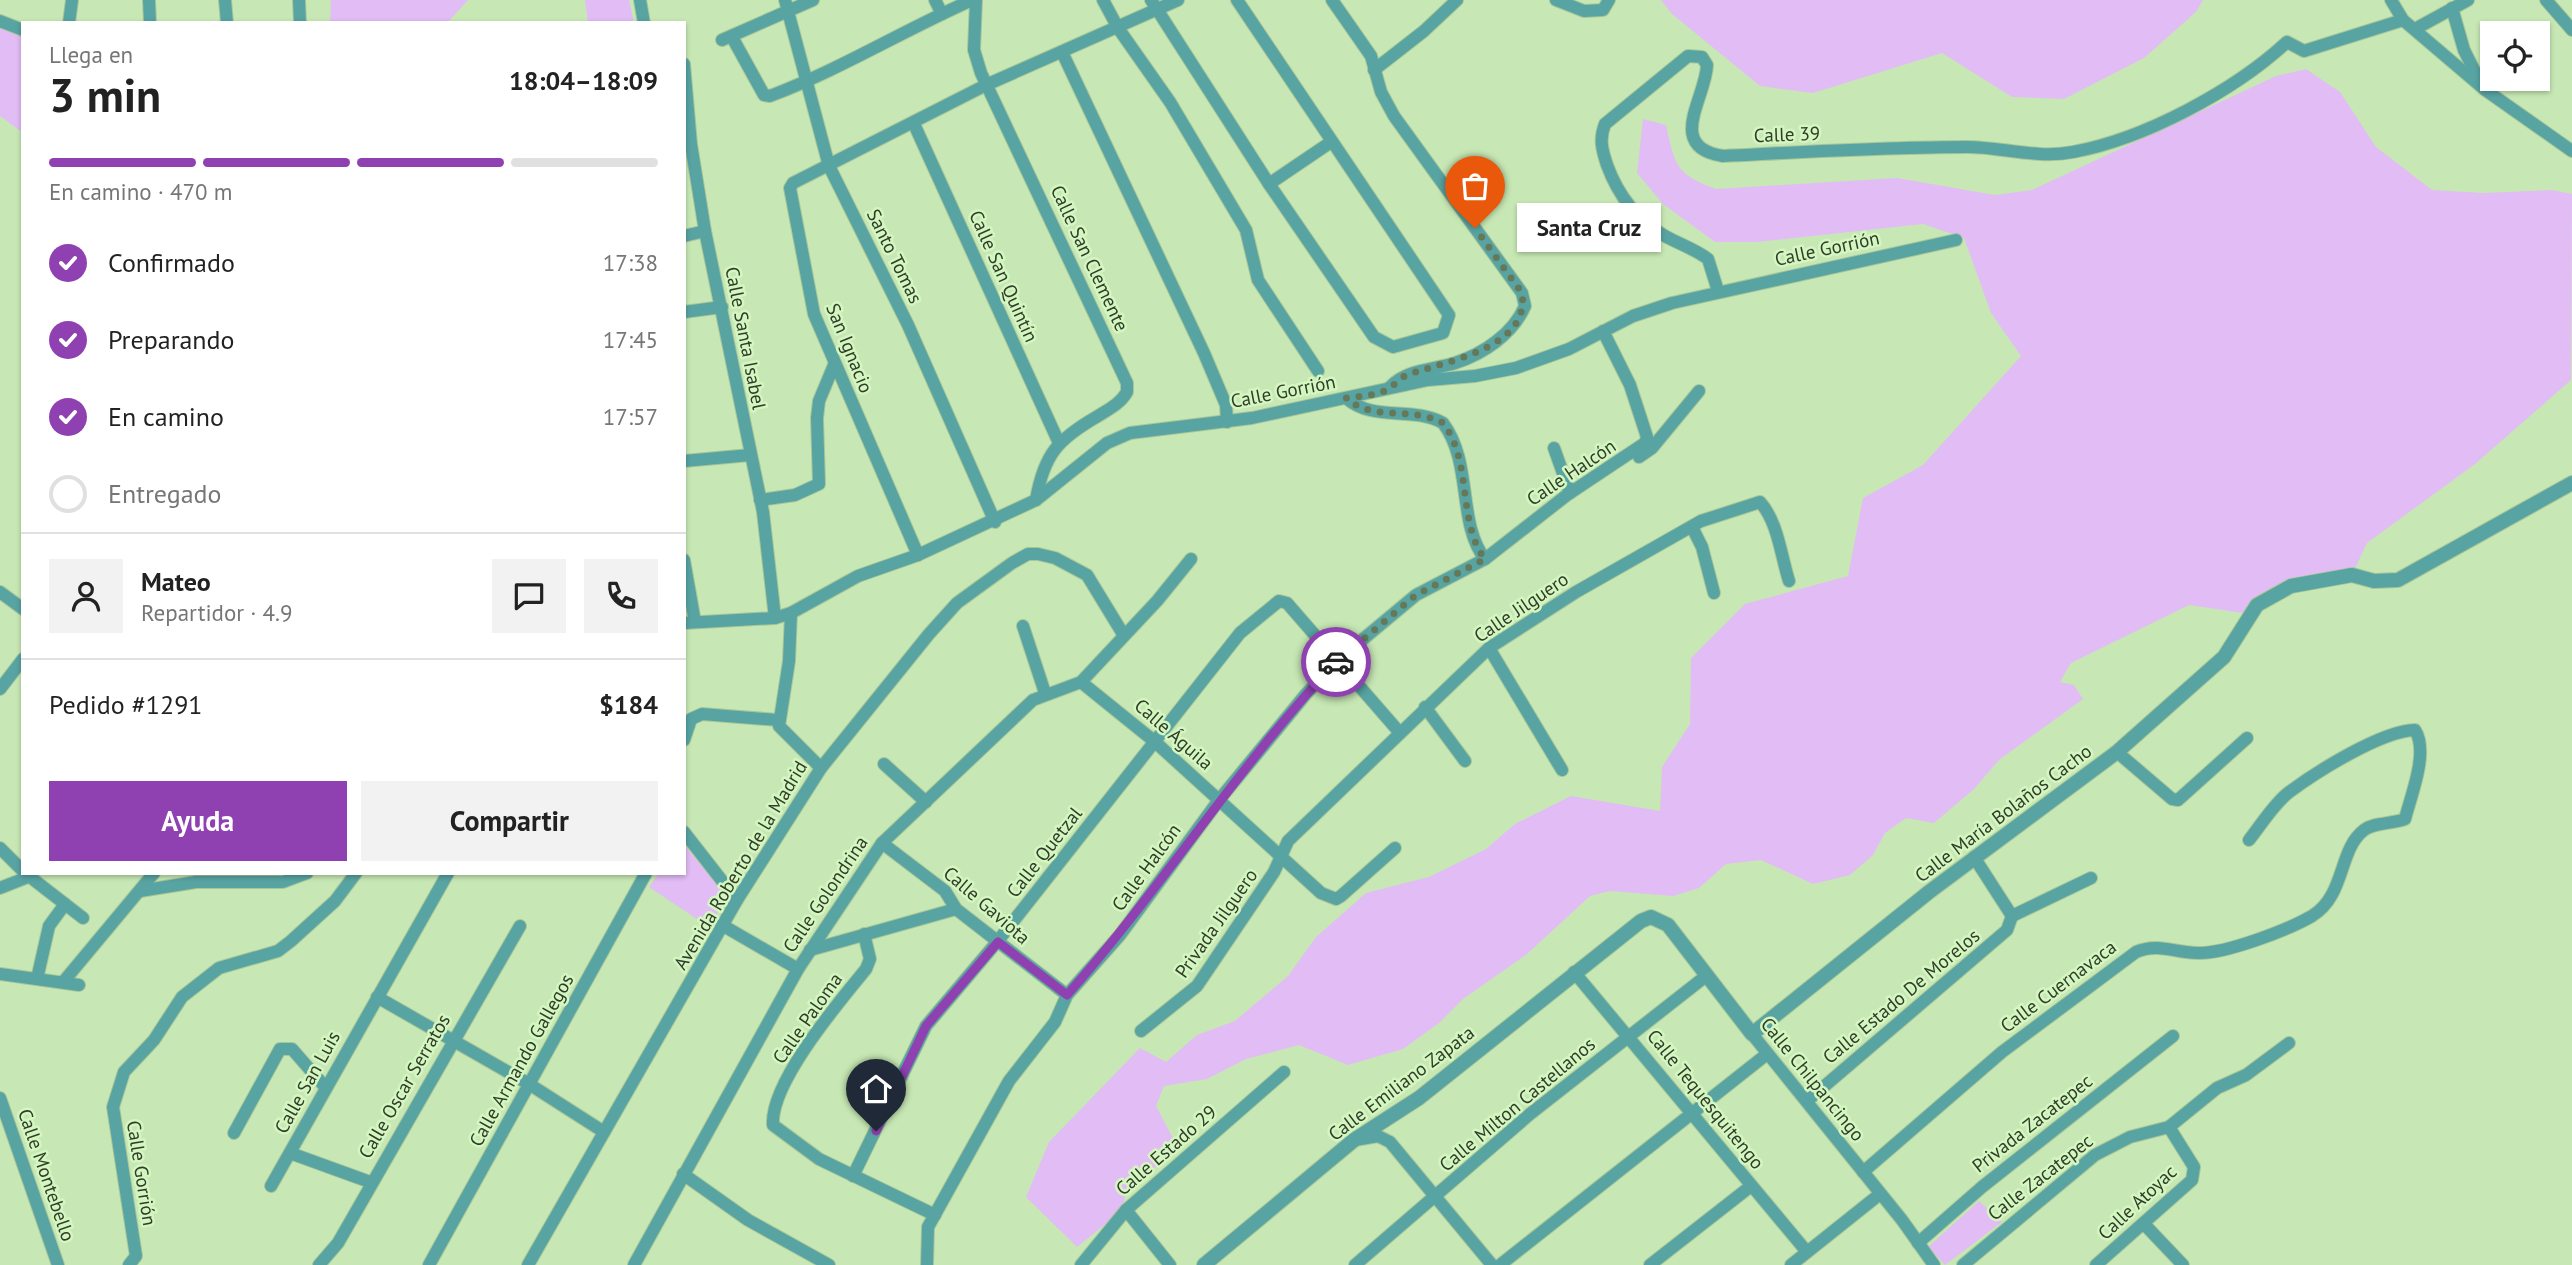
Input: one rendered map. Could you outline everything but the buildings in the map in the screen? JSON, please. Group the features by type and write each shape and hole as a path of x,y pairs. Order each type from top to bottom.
{"street":[{"path":"69,21 72,0"},
{"path":"149,0 150,21"},
{"path":"225,0 227,21"},
{"path":"299,0 300,21"},
{"path":"640,0 644,21"},
{"path":"813,0 786,6 727,38 755,85 764,95 804,83 974,0"},
{"path":"935,0 942,14"},
{"name":"Calle San Clemente","path":"974,0 974,50 986,85 1009,128 1127,383 1127,392 1118,404 1059,443 1041,470 1036,500"},
{"path":"1103,0 1118,28 1171,102 1247,230 1258,280 1318,372"},
{"name":"San Ignacio","path":"918,555 814,314 790,193 793,183 914,124 986,85 1118,28 1155,5 1178,0"},
{"path":"1155,5 1269,184 1374,337 1393,347 1443,333 1449,315 1237,0"},
{"path":"1374,70 1424,31 1457,0"},
{"path":"1556,0 1584,11 1603,10 1609,0"},
{"path":"2391,0 2403,20 2480,86"},
{"path":"2415,29 2468,0"},
{"path":"2546,0 2572,30"},
{"path":"1336,2 1371,56 1374,70 1394,116 1522,293 1525,306 1511,328 1475,355 1409,374 1388,389"},
{"name":"Santo Tomas","path":"786,6 804,83 829,166 908,325 995,522"},
{"path":"2452,8 2464,50 2480,81"},
{"name":"Calle 39","path":"1718,291 1708,259 1665,236 1645,222 1627,203 1613,182 1601,148 1601,134 1605,124 1688,56 1702,57 1707,65 1692,117 1692,131 1699,147 1707,153 1723,156 1970,147 2026,153 2071,153 2132,135 2159,123 2238,80 2287,42 2297,50 2304,51 2403,20"},
{"path":"0,21 21,29"},
{"path":"1062,52 1204,353 1226,405 1227,422"},
{"name":"Calle Santa Isabel","path":"686,87 691,144 705,231 760,500 775,618"},
{"path":"2487,91 2572,151"},
{"name":"Calle San Quintín","path":"914,124 1059,443"},
{"path":"1269,184 1331,142"},
{"path":"686,236 705,231"},
{"name":"Calle Gorrión","path":"690,622 775,618 792,613 858,576 918,555 995,522 1036,500 1107,443 1130,433 1227,422 1388,389 1516,368 1540,361 1633,316 1718,291 1956,240"},
{"path":"686,313 722,307"},
{"name":"Calle Halcón","path":"926,1265 926,1235 935,1215 1009,1081 1055,1022 1067,995 1120,935 1219,800 1278,727 1338,660 1416,595 1485,559 1570,493 1645,443 1647,437 1630,385 1603,331"},
{"path":"760,500 795,495 819,484 817,418 820,401 834,365"},
{"path":"1619,462 1634,461 1652,448 1699,391"},
{"path":"1346,398 1359,407 1419,414 1443,423 1458,451 1474,539 1485,559"},
{"path":"1555,448 1570,493"},
{"path":"686,461 750,455"},
{"name":"Calle María Bolaños Cacho","path":"1752,1034 1974,857 2117,752 2224,657 2256,605 2291,586 2352,575 2374,581 2398,580 2572,483"},
{"name":"Calle Jilguero","path":"1280,856 1288,841 1489,648 1576,592 1692,527 1760,502 1767,510 1789,581"},
{"path":"1692,527 1702,547 1714,593"},
{"name":"Avenida Roberto de la Madrid","path":"528,1265 722,925 821,768 957,603 1028,554 1055,558 1087,575 1123,634"},
{"path":"1081,682 1123,634 1157,601 1191,559"},
{"path":"686,581 690,622"},
{"path":"0,592 21,608"},
{"name":"Calle Quetzal","path":"853,1176 926,1026 998,942 1240,633 1279,601 1284,601 1338,660"},
{"path":"792,613 789,661 778,720 782,732 821,768"},
{"path":"1023,626 1045,693"},
{"path":"1489,648 1562,771"},
{"path":"1338,660 1400,733"},
{"path":"0,689 21,662"},
{"name":"Calle Águila","path":"1081,682 1154,741 1321,893 1336,899 1395,848"},
{"name":"Calle Golondrina","path":"634,1265 798,970 882,843 1033,700 1045,693 1081,682"},
{"path":"1425,707 1465,761"},
{"path":"686,734 691,719 702,714 778,720"},
{"name":"Calle Cuernavaca","path":"1863,1172 2003,1052 2136,952 2154,946 2202,953 2273,934 2313,916 2329,901 2354,844 2363,831 2405,819 2420,739 2414,730 2400,730 2348,754 2287,794 2249,839"},
{"path":"2117,752 2172,799 2178,800 2247,738"},
{"path":"884,764 926,802"},
{"path":"686,835 737,900"},
{"name":"Calle Gaviota","path":"882,843 945,891 956,909 1067,995"},
{"path":"0,848 21,870"},
{"name":"Privada Jilguero","path":"1141,1031 1197,986 1274,872 1280,856"},
{"path":"1974,857 2012,916 2091,878"},
{"path":"0,888 23,875"},
{"path":"26,875 83,918"},
{"path":"64,981 152,875"},
{"path":"140,891 196,882 282,882 301,875"},
{"name":"Calle Gorrión","path":"132,1263 113,1107 124,1072 154,1040 182,997 219,968 278,951 335,901 354,875"},
{"name":"Calle San Luis","path":"271,1186 447,875"},
{"name":"Calle Armando Gallegos","path":"429,1265 645,875"},
{"path":"37,979 50,926 65,904"},
{"path":"810,950 956,909"},
{"name":"Calle Estado De Morelos","path":"1807,1101 2007,930 2012,916"},
{"name":"Calle Emiliano Zapata","path":"1204,1265 1354,1140 1419,1098 1641,921 1651,918 1659,920"},
{"name":"Calle Chilpancingo","path":"1659,920 1668,925 1934,1265"},
{"path":"722,925 798,970"},
{"name":"Calle Oscar Serratos","path":"319,1265 338,1243 370,1182 520,926"},
{"name":"Calle Paloma","path":"853,1176 819,1158 773,1125 774,1108 810,1040 866,969 870,959 864,934"},
{"name":"Calle Tequesquitengo","path":"1574,972 1630,1036 1807,1252"},
{"path":"0,974 79,985"},
{"name":"Calle Milton Castellanos","path":"1355,1265 1530,1114 1706,976"},
{"path":"377,997 529,1084 604,1132"},
{"name":"Privada Zacatepec","path":"1918,1243 1982,1187 2173,1036"},
{"name":"Calle Zacatepec","path":"1963,1265 2095,1155 2130,1136 2169,1127 2217,1088 2246,1075 2289,1043"},
{"path":"234,1133 280,1049 292,1049 326,1088"},
{"path":"1500,1265 1768,1054"},
{"name":"Calle Estado 29","path":"1081,1265 1126,1210 1284,1072"},
{"name":"Calle Montebello","path":"0,1098 6,1135 58,1265"},
{"name":"Calle Atoyac","path":"2096,1265 2185,1188 2194,1174 2194,1167 2169,1127"},
{"path":"1354,1140 1384,1138 1437,1196 1492,1265"},
{"path":"289,1153 370,1182"},
{"path":"683,1174 748,1220 829,1265"},
{"path":"853,1176 935,1215"},
{"path":"1650,1265 1751,1186"},
{"path":"1791,1265 1880,1194"},
{"path":"1126,1210 1170,1265"},
{"path":"2145,1225 2183,1265"}],"shaded area":[{"path":"331,0 468,0 449,21 330,21"},
{"path":"585,0 629,0 634,21 588,21"},
{"path":"1661,0 2203,0 2196,12 2144,58 2064,99 2012,97 1942,53 1813,93 1760,86 1672,14"},
{"path":"0,23 21,30 21,132 0,116"},
{"path":"2306,69 2340,92 2376,147 2432,190 2484,193 2552,190 2572,194 2571,380 2475,464 2367,543 2352,575 2291,586 2249,614 2189,605 2071,663 2060,682 2074,685 2083,699 1999,760 1974,789 1934,823 1906,818 1885,833 1873,855 1850,875 1813,884 1761,860 1726,864 1699,888 1673,896 1610,891 1590,896 1527,954 1463,999 1439,1023 1403,1049 1348,1065 1299,1045 1246,1059 1207,1079 1164,1086 1156,1106 1177,1146 1125,1196 1123,1210 1077,1247 1026,1197 1049,1142 1140,1048 1166,1062 1197,1035 1235,1021 1288,976 1316,937 1366,893 1429,877 1486,849 1515,824 1571,796 1660,811 1662,767 1690,724 1691,658 1745,604 1848,576 1863,498 1923,465 2021,356 1991,313 1964,238 1923,224 1757,242 1715,242 1663,204 1637,173 1643,119 1666,125 1679,167 1703,184 1716,189 1897,178 1995,195 2032,190 2276,76"},
{"path":"686,847 728,896 709,927 649,887 658,875 686,875"},
{"path":"1979,1201 2002,1222 1945,1265 1928,1247"}],"way so far":[{"path":"1336,662 1416,595 1485,559 1474,539 1458,451 1450,431 1434,418 1419,414 1376,411 1359,407 1346,398 1388,389 1409,374 1475,355 1493,343 1520,318 1525,306 1522,293 1475,228"}],"place":[{"name":"Santa Cruz","path":"1475,228"}],"route":[{"path":"876,1131 926,1026 946,999 998,942 1067,995 1120,935 1219,800 1278,727 1336,662"}]}
